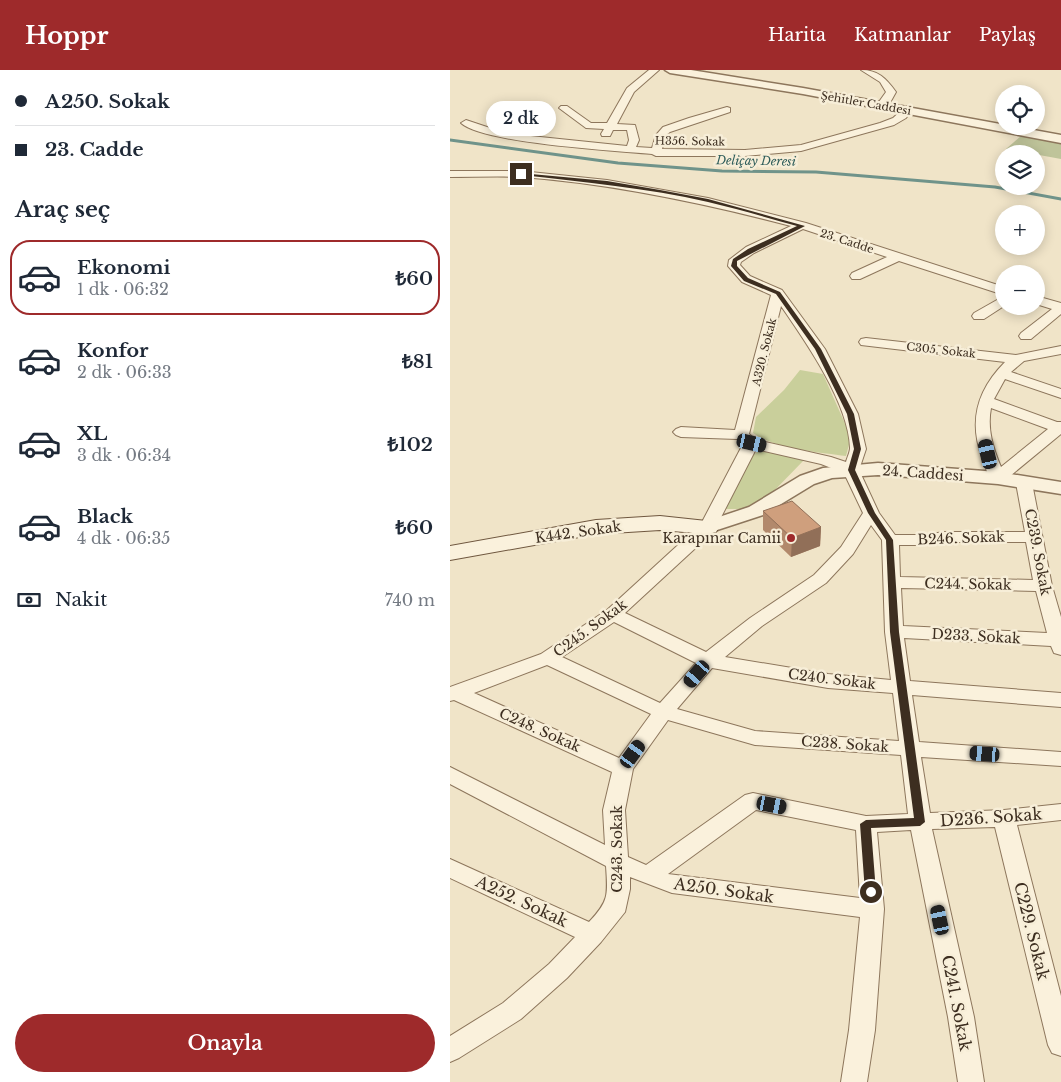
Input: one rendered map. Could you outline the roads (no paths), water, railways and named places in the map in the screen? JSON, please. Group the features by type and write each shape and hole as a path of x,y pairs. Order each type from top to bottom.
{"main road":[{"name":"K442. Sokak","path":"450,552 596,527 660,523 708,527"}],"street":[{"path":"597,146 611,127 621,104 630,90 655,70"},
{"name":"Şehitler Caddesi","path":"670,70 907,110 1061,139"},
{"path":"865,70 883,80 891,92 888,99 881,106"},
{"path":"564,108 586,125 632,127 634,140 630,150"},
{"path":"656,153 658,141 665,130 690,120 727,110"},
{"name":"H356. Sokak","path":"466,123 493,133 630,150 656,153 731,154 801,148 822,144 855,132 887,124 901,118 907,110"},
{"name":"23. Cadde","path":"450,174 521,174 607,183 708,200 802,226 995,288"},
{"path":"802,226 750,250 735,260 734,266 746,280 778,293 818,349 850,414 858,449 852,470 872,513 890,540"},
{"path":"856,276 897,257"},
{"name":"A320. Sokak","path":"746,439 749,410 778,293"},
{"path":"1045,303 1061,308"},
{"path":"979,316 995,306"},
{"path":"1026,336 1061,308"},
{"name":"C305. Sokak","path":"866,342 1017,359"},
{"path":"1059,352 1017,359 1002,372 989,391 980,424 988,454 998,478 1060,427"},
{"path":"1002,372 1061,394"},
{"path":"986,401 1060,427"},
{"path":"681,432 746,439 826,460 852,470"},
{"name":"C245. Sokak","path":"454,694 548,658 613,614 708,527 746,439"},
{"name":"24. Caddesi","path":"708,527 756,511 807,480 830,472 852,470 910,471 998,478 1061,488"},
{"name":"C239. Sokak","path":"1024,483 1043,586 1060,644"},
{"name":"C243. Sokak","path":"450,1050 512,1011 558,971 612,912 619,890 614,810 623,768 663,712 708,661 756,622 820,579 847,550 872,513"},
{"name":"B246. Sokak","path":"890,540 925,540 944,537 1033,537"},
{"name":"C241. Sokak","path":"890,540 894,632 909,749 920,822 961,1017 971,1082"},
{"name":"C244. Sokak","path":"892,582 1043,586"},
{"name":"C240. Sokak","path":"613,614 708,661 828,681 1061,700"},
{"name":"D233. Sokak","path":"894,632 1060,644"},
{"name":"C238. Sokak","path":"548,658 663,712 755,738 1061,759"},
{"name":"C248. Sokak","path":"454,694 623,768"},
{"name":"A250. Sokak","path":"450,776 616,861 648,876 672,884 872,909"},
{"name":"D236. Sokak","path":"648,876 753,802 866,824 1004,818 1061,812"},
{"name":"C229. Sokak","path":"1004,818 1061,1045"},
{"path":"854,1082 862,1030 872,909 866,824"},
{"name":"A252. Sokak","path":"450,868 593,934"}],"waterway":[{"name":"Deliçay Deresi","path":"450,140 618,163 722,171 816,172 995,187 1061,199"}],"place":[{"name":"Karapınar Camii","path":"791,538"}]}
